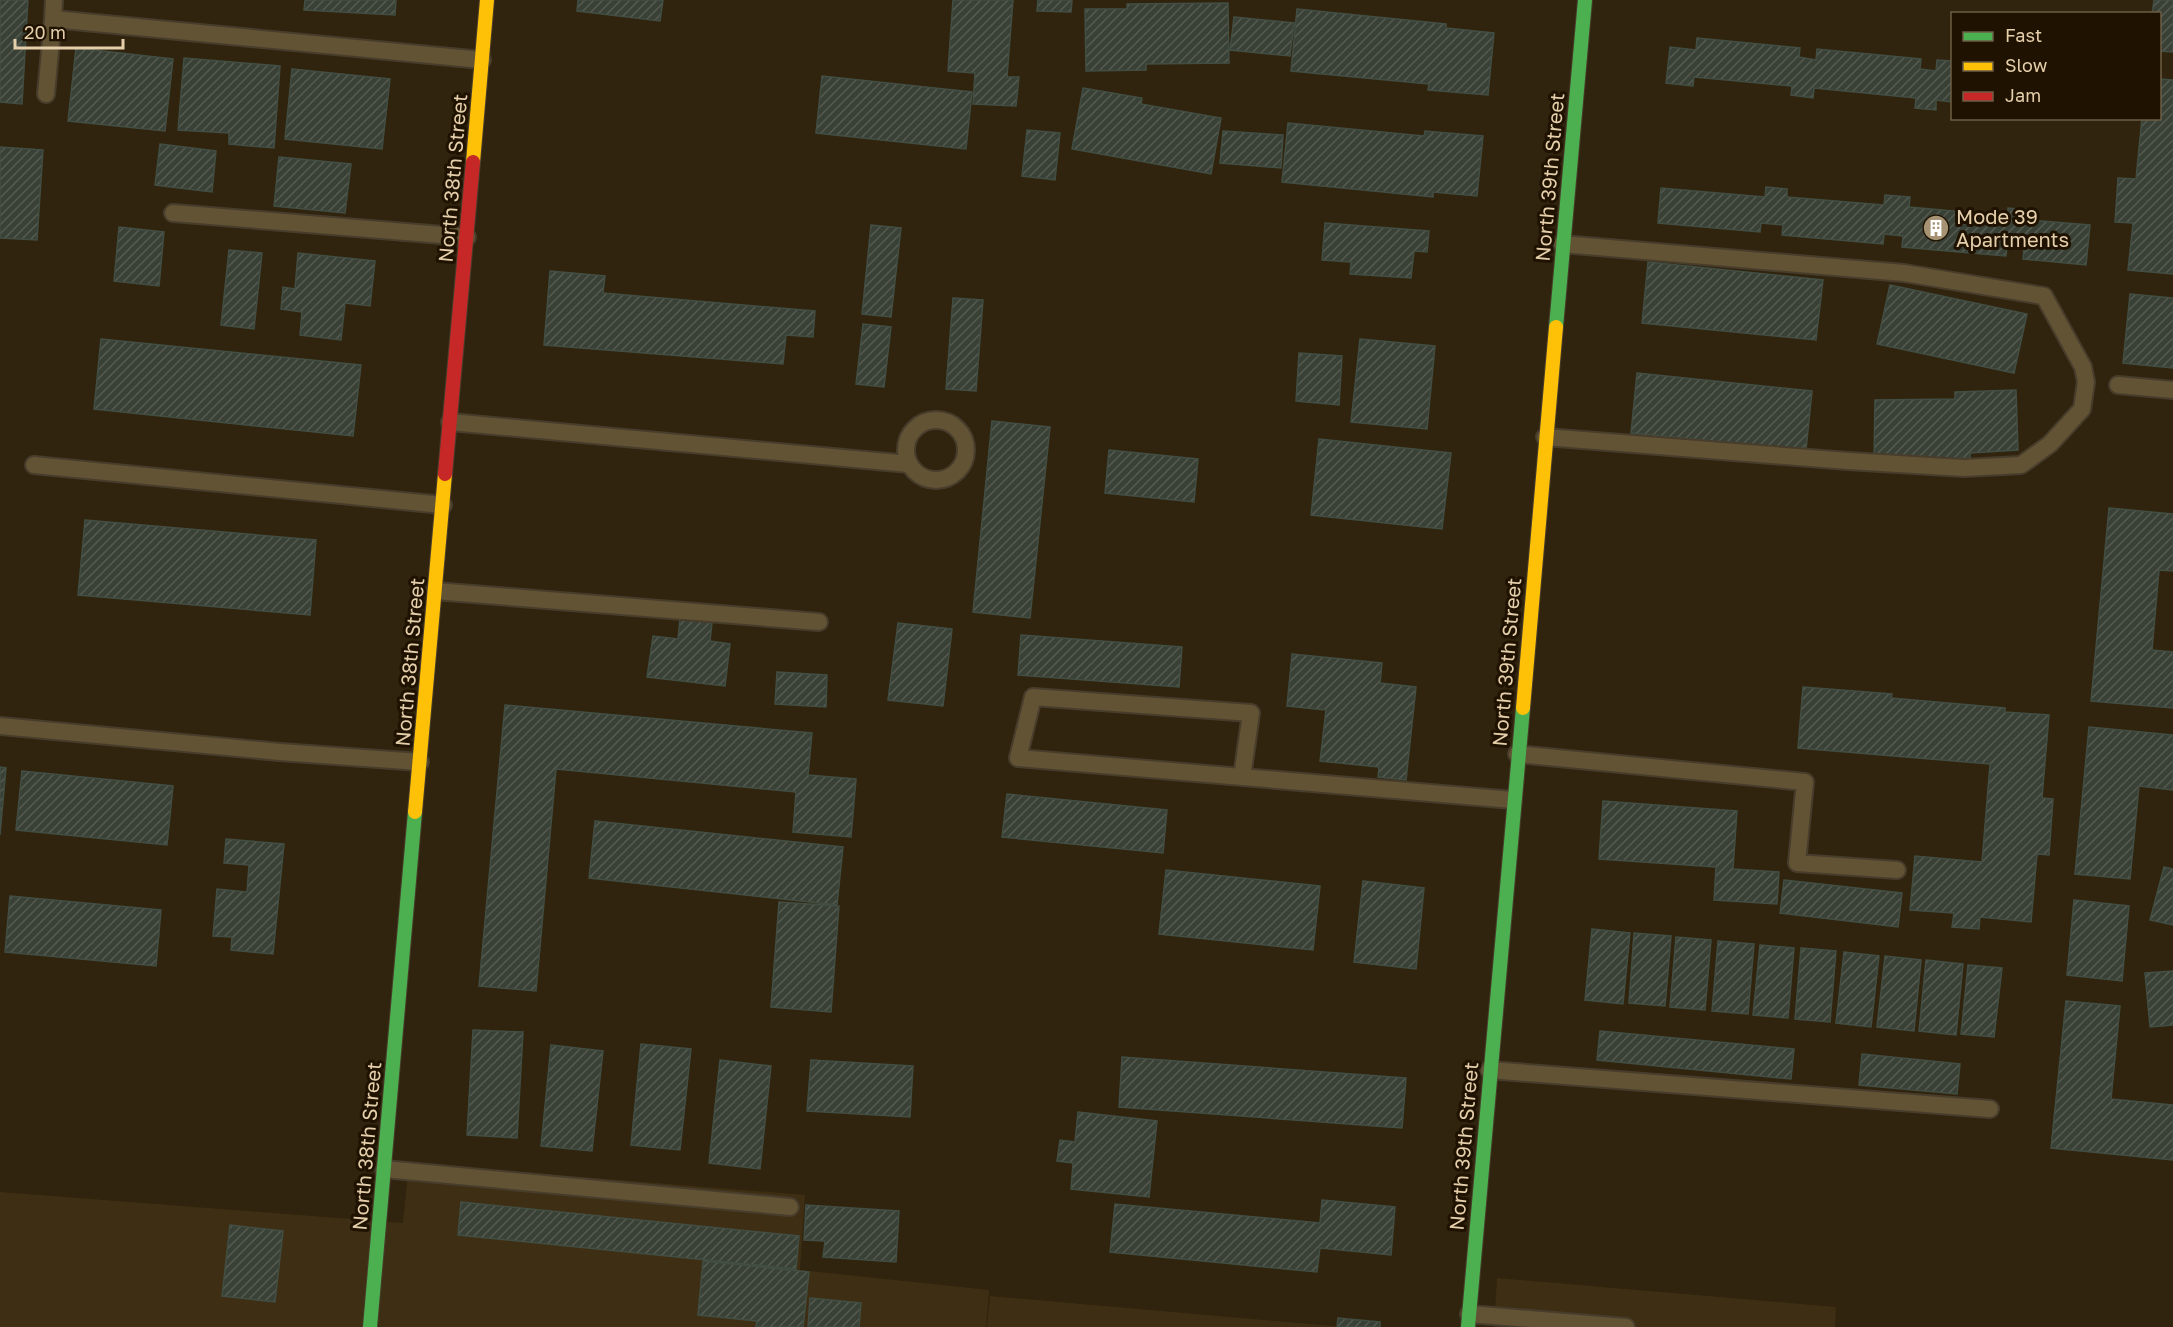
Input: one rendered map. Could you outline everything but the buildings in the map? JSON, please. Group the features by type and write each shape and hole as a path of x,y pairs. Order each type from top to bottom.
{"street":[{"name":"North 38th Street","path":"370,1327 487,0"},
{"name":"North 39th Street","path":"1469,1320 1489,1070 1585,0"}],"lane":[{"path":"46,94 54,0"},
{"path":"53,19 482,60"},
{"path":"172,213 467,237"},
{"path":"1545,436 1848,461 1964,468 2020,465 2050,444 2082,409 2086,382 2083,367 2044,296 1904,273 1562,244"},
{"path":"2118,385 2173,390"},
{"path":"450,422 909,464"},
{"path":"34,465 443,505"},
{"path":"435,591 819,622"},
{"path":"1242,777 1251,713 1033,697 1018,758 1513,800"},
{"path":"0,726 280,752 420,762"},
{"path":"1517,754 1804,782 1797,863 1897,870"},
{"path":"1489,1070 1990,1109"},
{"path":"384,1169 790,1207"},
{"path":"1469,1320 1626,1327"}],"shaded area":[{"path":"409,1163 805,1195 800,1270 989,1290 986,1327 0,1327 0,1192 403,1223"},
{"path":"1497,1278 1836,1307 1835,1327 1494,1327"},
{"path":"990,1296 1345,1327 987,1327"}],"traffic: fast":[{"path":"1556,327 1585,0"},
{"path":"1468,1327 1523,708"},
{"path":"370,1327 415,812"}],"traffic: slow":[{"path":"473,162 487,0"},
{"path":"1523,708 1556,327"},
{"path":"415,812 445,474"}],"traffic: jam":[{"path":"445,474 473,162"}],"place":[{"name":"Mode 39 Apartments","path":"1936,228"}]}
